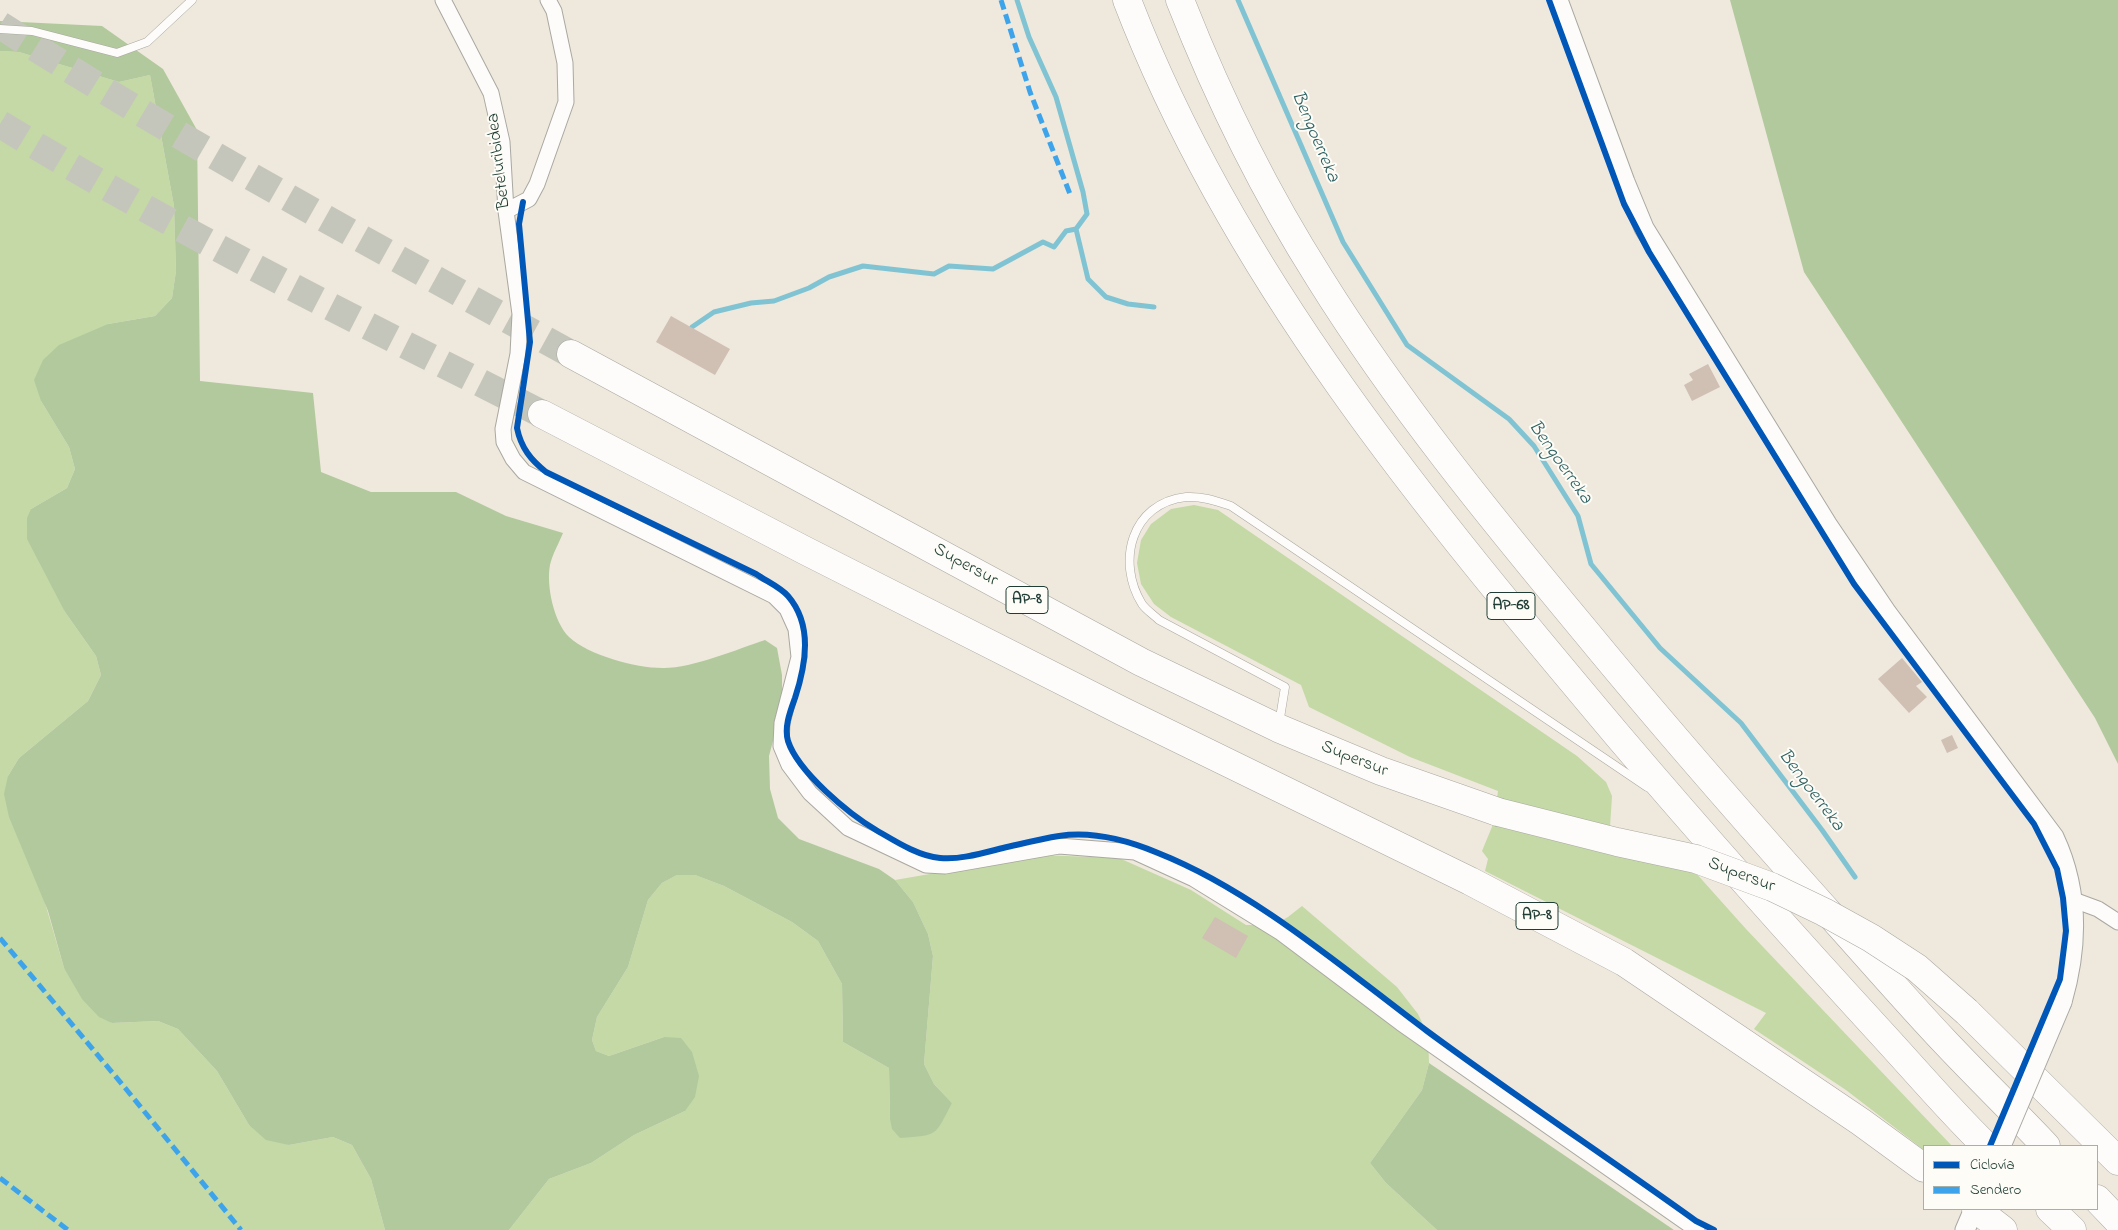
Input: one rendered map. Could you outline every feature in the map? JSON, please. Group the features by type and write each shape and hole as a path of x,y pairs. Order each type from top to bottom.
{"highway":[{"name":"AP-68","path":"1127,0 1164,89 1207,177 1282,300 1376,435 1524,622 1681,810 1826,973 1985,1145"},
{"name":"AP-68","path":"1180,0 1233,122 1287,224 1364,346 1467,486 1614,666 1727,800 1945,1042 2045,1145"},
{"name":"Supersur","path":"571,354 1142,662 1278,728 1381,771 1498,812 1617,842 1696,859 1772,887 1824,912 1918,968 1967,1012 2118,1161"},
{"name":"AP-8","path":"542,414 894,596 1122,711 1470,881 1624,962 1861,1122 1923,1167"},
{"path":"2098,1200 2118,1221"},
{"path":"1976,1210 2003,1230"},
{"path":"2051,1210 2072,1230"}],"street":[{"name":"Beteluribidea","path":"443,0 492,93 502,142 506,211 520,314 518,354 503,429 504,442 513,459 524,472 774,596 787,609 796,629 799,657 782,723 781,746 789,765 810,793 848,828 926,865 945,866 1059,846 1135,852 1194,879 1280,932 1400,1023 1683,1225 1697,1230"},
{"path":"506,211 528,199 537,184 566,102 564,63 554,11 548,0"},
{"path":"1558,0 1625,182 1644,228 1827,524 1886,613 2054,837 2065,863 2071,900 2074,945 2071,972 2062,1002 2000,1145"},
{"path":"2071,900 2098,909 2118,922"},
{"path":"1965,1230 1975,1210"}],"lane":[{"path":"0,29 32,31 117,53 146,42 192,0"},
{"path":"1278,728 1285,687 1159,620 1143,605 1132,580 1129,557 1136,529 1145,515 1163,505 1185,497 1208,498 1231,506 1681,810"}],"green space":[{"path":"1730,0 2118,0 2118,764 2095,718 1804,272"},
{"path":"0,21 102,26 163,69 197,130 200,381 313,393 321,472 371,492 456,492 506,516 563,533 554,553 549,574 550,593 555,613 569,637 577,644 600,655 639,666 662,668 700,662 765,640 777,648 782,675 782,707 769,756 770,789 778,818 799,839 879,869 895,880 913,902 928,934 933,956 924,1064 934,1084 952,1103 942,1122 934,1132 929,1135 900,1138 892,1129 890,1119 889,1068 843,1042 842,984 818,941 792,922 724,886 695,875 677,875 662,883 648,900 628,967 597,1017 592,1040 596,1051 609,1056 664,1037 681,1038 692,1052 699,1076 695,1097 685,1111 634,1135 591,1163 549,1179 509,1230 385,1230 371,1179 352,1145 333,1137 289,1145 266,1140 249,1125 217,1071 178,1029 158,1021 112,1023 99,1017 82,999 64,968 48,911 9,817 4,794 8,776 19,758 88,701 101,675 96,656 65,612 27,539 27,518 31,509 67,488 75,469 69,447 41,401 34,380 43,360 59,345 108,324 155,316 172,298 176,271 174,206 150,75 119,82 19,52 0,51"},
{"path":"0,51 19,52 119,82 150,75 174,206 176,271 172,298 155,316 108,324 41,401 69,447 75,469 67,488 31,509 65,612 96,656 101,675 88,701 19,758 8,776 64,968 112,1023 158,1021 178,1029 217,1071 249,1125 289,1145 333,1137 352,1145 371,1179 385,1230 0,1230"},
{"path":"1194,505 1218,510 1577,756 1606,782 1612,796 1610,827 1695,872 1746,929 1951,1145 1923,1145 1923,1149 1846,1090 1754,1029 1766,1013 1485,871 1488,859 1482,851 1494,822 1498,791 1410,757 1309,707 1301,685 1171,617 1154,604 1141,584 1137,563 1141,540 1151,524 1171,509"},
{"path":"1040,855 1119,858 1191,890 1246,925 1274,925 1302,906 1397,987 1418,1014 1428,1035 1429,1063 1422,1090 1370,1163 1386,1183 1437,1230 509,1230 549,1179 591,1163 634,1135 685,1111 664,1037 609,1056 596,1051 592,1040 597,1017 628,967 648,900 662,883 677,875 695,875 724,886 792,922 818,941 842,984 843,1042 889,1068 890,1119 952,1103 934,1084 924,1064 933,956 928,934 913,902 895,880"},
{"path":"1429,1063 1674,1230 1437,1230 1386,1183 1370,1163 1422,1090"}],"building":[{"path":"671,316 730,349 715,375 656,342"},
{"path":"1708,364 1720,387 1692,401 1684,385 1693,380 1689,374"},
{"path":"1902,658 1922,682 1916,686 1927,697 1909,713 1878,679"},
{"path":"1952,735 1958,748 1947,753 1941,740"},
{"path":"1215,917 1248,936 1236,958 1202,938"}],"waterway":[{"path":"1017,0 1029,37 1056,97 1083,192 1087,214 1076,229 1088,279 1106,297 1128,304 1154,307"},
{"name":"Bengoerreka","path":"1238,0 1343,242 1407,345 1509,419 1534,446 1578,516 1591,564 1660,648 1741,723 1855,877"},
{"path":"692,327 714,312 751,303 774,301 809,288 829,277 863,266 934,274 949,266 993,269 1043,242 1054,247 1066,231 1076,229"}],"tunnel":[{"path":"0,25 140,112 211,153 354,235 571,354"},
{"path":"0,124 200,238 336,310 542,414"}],"marked path":[{"path":"1001,0 1030,92 1070,194"},
{"path":"0,938 241,1230"},
{"path":"0,1178 68,1230"}],"cycle path":[{"path":"1549,0 1624,204 1649,252 1854,584 2034,824 2057,869 2063,898 2066,931 2060,979 1990,1145"},
{"path":"523,202 519,224 530,342 517,428 524,448 531,458 546,472 756,574 788,596 796,607 801,619 805,645 802,672 787,725 788,741 802,766 839,803 852,814 891,839 932,857 963,857 1052,837 1084,835 1134,844 1194,869 1229,888 1297,933 1494,1079 1696,1221 1714,1230"}]}
